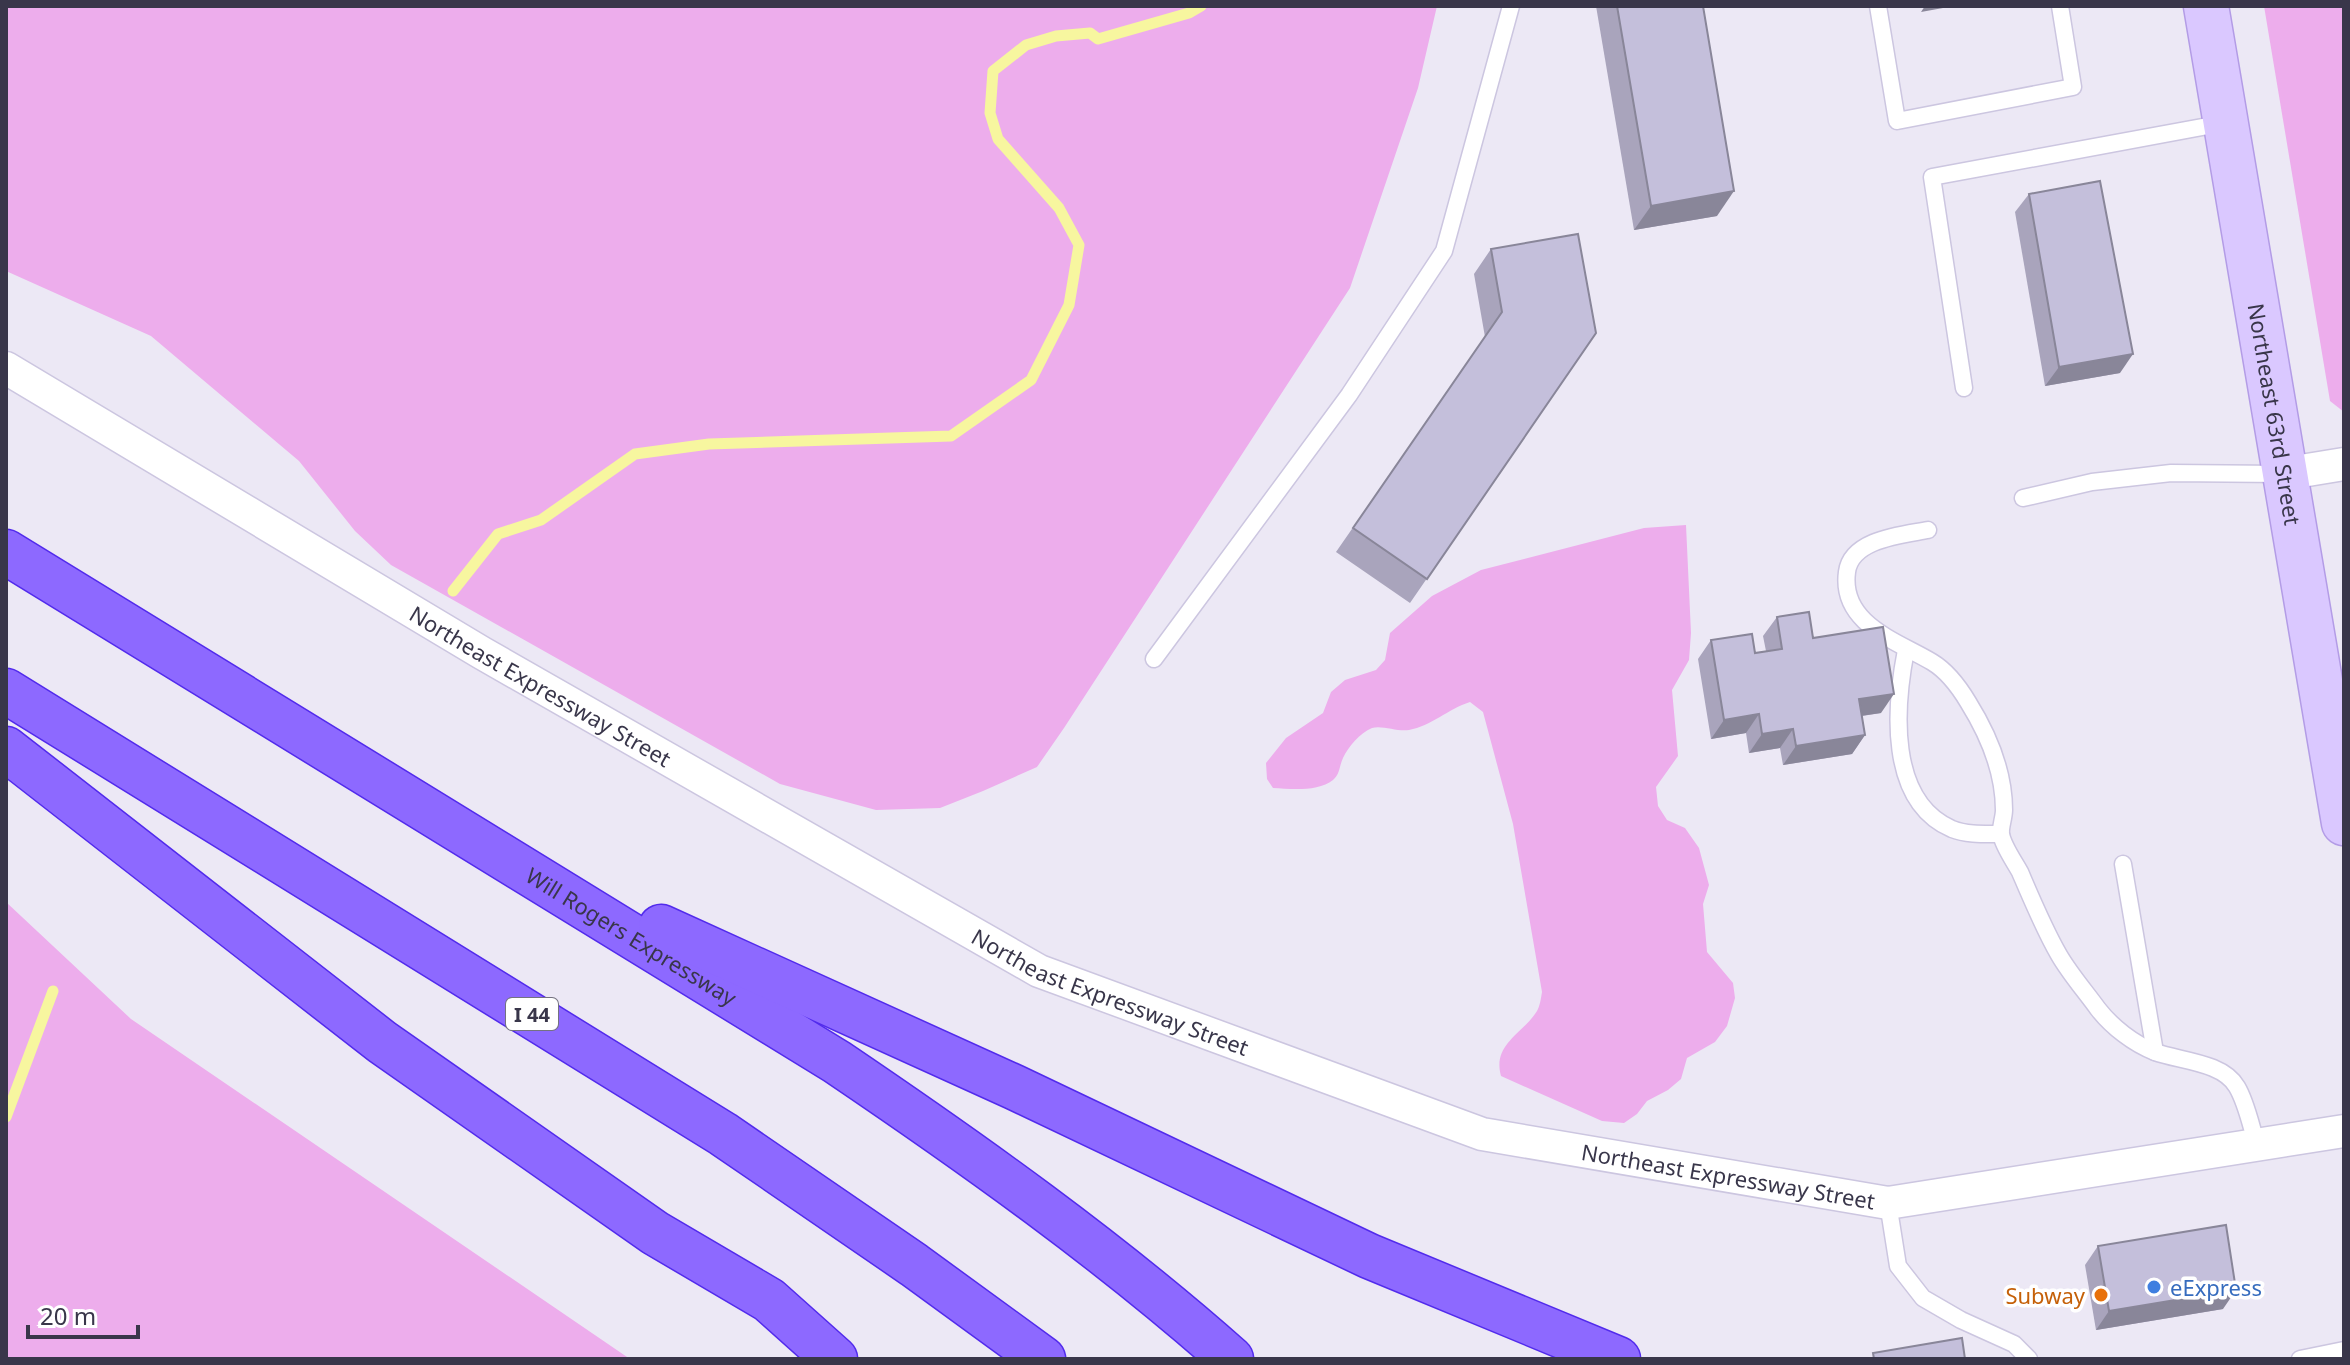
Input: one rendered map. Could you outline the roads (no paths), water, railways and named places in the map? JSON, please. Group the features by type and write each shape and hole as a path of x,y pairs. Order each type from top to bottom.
{"highway":[{"name":"Will Rogers Expressway","path":"6,552 837,1062 912,1113 1094,1247 1231,1359"},
{"name":"I 44","path":"6,691 723,1134 914,1265 1043,1359"},
{"path":"6,749 382,1042 655,1233 769,1300 835,1359"},
{"path":"491,850 1014,1087 1369,1256 1618,1359"}],"main road":[{"name":"Northeast 63rd Street","path":"2206,6 2344,823"}],"street":[{"name":"Northeast Expressway Street","path":"6,368 482,653 1039,971 1482,1134 1888,1203 2344,1131"},
{"path":"2283,474 2344,464"}],"lane":[{"path":"1154,659 1349,395 1444,251 1511,6"},
{"path":"1878,6 1897,121 2073,87 2060,6"},
{"path":"1964,388 1932,177 2225,122"},
{"path":"2023,498 2092,482 2171,473 2283,474"},
{"path":"1928,530 1879,541 1861,550 1847,567 1845,587 1851,604 1868,626 1934,663 1959,687 1996,759 2004,811 2001,834 2059,956 2101,1013 2126,1037 2155,1052 2212,1068 2227,1076 2237,1086 2257,1145"},
{"path":"1906,650 1898,689 1897,726 1909,782 1920,804 1936,821 1955,830 2001,834"},
{"path":"2123,864 2155,1052"},
{"path":"1888,1203 1898,1266 1923,1298 1961,1320 2014,1344 2029,1359"},
{"path":"2302,1359 2344,1350"}],"waterway":[{"path":"453,591 498,534 541,520 635,454 709,444 951,436 1031,380 1069,305 1079,245 1059,208 998,139 990,113 993,71 1026,45 1056,36 1090,33 1098,39 1189,13 1201,6"},
{"path":"6,1117 53,991"}],"place":[{"name":"eExpress","path":"2154,1287"},
{"name":"Subway","path":"2101,1295"}]}
